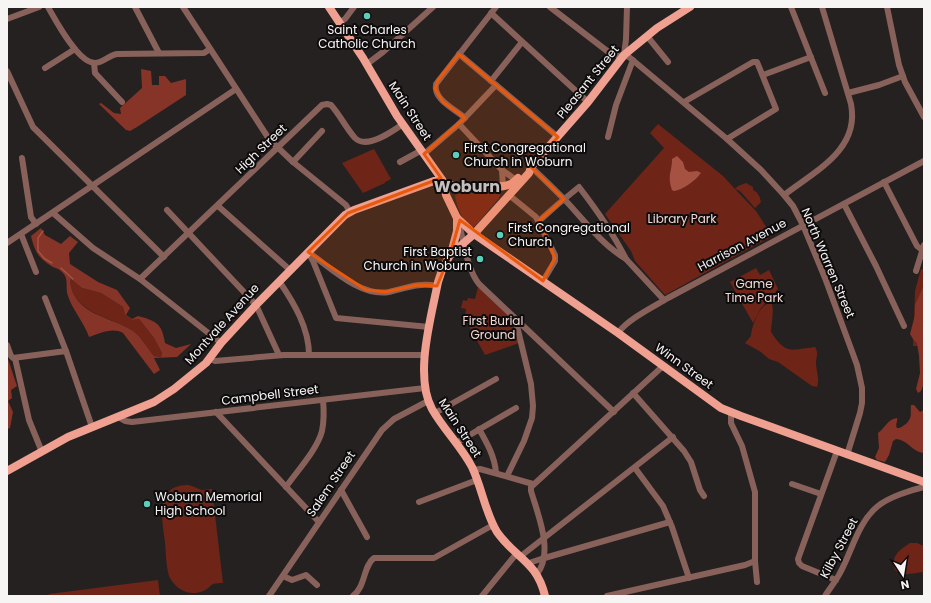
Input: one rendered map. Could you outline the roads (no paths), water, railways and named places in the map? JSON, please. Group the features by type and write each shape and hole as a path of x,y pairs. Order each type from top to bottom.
{"main road":[{"name":"Main Street","path":"329,7 367,64 403,124 443,181 444,192 452,205 457,218 457,231 450,255 442,270 437,286 429,327 424,374 428,401 466,457 473,470 494,525 502,538 529,564 537,574 545,596"},
{"name":"Pleasant Street","path":"503,186 511,184 531,167 588,102 624,55 646,36 690,7"},
{"name":"Pleasant Street","path":"474,234 501,202 529,173 531,167"},
{"name":"Montvale Avenue","path":"7,471 68,437 154,402 164,396 202,367 221,343 256,305 338,221 350,212 434,181 443,181"},
{"path":"443,181 450,185 466,187 503,186 503,196 501,202"},
{"path":"452,205 453,193 458,189 466,187"},
{"name":"Winn Street","path":"457,218 474,234 618,333 717,405 731,413 924,482"},
{"name":"Main Street","path":"450,255 474,234"}],"street":[{"path":"7,19 39,7"},
{"path":"48,7 75,49 84,59 94,63 101,62 115,54 204,53 210,49"},
{"path":"135,7 159,53"},
{"path":"183,7 269,139 293,162 346,205 350,212"},
{"path":"340,22 345,19 354,7"},
{"path":"367,64 383,52 433,7"},
{"path":"465,118 443,102 435,89 438,80 496,7"},
{"name":"North Warren Street","path":"550,7 611,54 624,55 634,60 765,173 796,212 839,315 862,385 861,410 847,454"},
{"path":"624,55 627,7"},
{"path":"791,7 825,93"},
{"path":"784,195 831,159 845,144 850,131 853,116 848,93 822,7"},
{"path":"887,7 897,58 903,76 924,117"},
{"path":"491,14 588,102"},
{"path":"646,36 668,62"},
{"path":"400,162 423,152 459,124 493,83 522,42"},
{"path":"45,68 75,49"},
{"path":"460,54 558,137"},
{"path":"763,75 811,57"},
{"path":"608,137 616,105 634,60"},
{"path":"684,102 753,62 757,62 776,109 727,139"},
{"path":"94,63 95,73 122,102"},
{"path":"7,71 32,126 164,257"},
{"path":"848,93 879,86 903,76"},
{"path":"7,243 236,89"},
{"name":"High Street","path":"140,279 218,206 317,109 326,104 333,106 354,136 360,140 368,141 380,138 403,124"},
{"path":"459,124 502,170 516,180"},
{"path":"293,162 322,132"},
{"path":"22,158 31,217 36,224"},
{"name":"Harrison Avenue","path":"618,333 622,327 664,300 924,161"},
{"path":"531,167 564,199 602,240 615,252 626,259 664,300"},
{"path":"502,170 503,186"},
{"path":"884,182 917,246 923,248 916,271"},
{"path":"539,221 579,186 600,215 626,259"},
{"path":"509,195 532,212 539,221 555,258 554,263 542,281"},
{"path":"844,204 876,266 904,326"},
{"path":"218,206 290,270"},
{"path":"167,210 256,305 279,355"},
{"path":"53,212 93,248 140,279 221,343"},
{"path":"457,218 470,268 477,281 614,412"},
{"path":"21,234 36,272"},
{"path":"308,252 360,288 377,292 386,292 420,284 437,286"},
{"path":"308,252 336,318 429,327"},
{"path":"279,281 306,330 309,341 309,354"},
{"path":"45,298 66,351 92,427"},
{"path":"507,476 521,450 533,410 533,397 517,326 518,321"},
{"path":"7,345 11,356 15,358 30,423 42,452"},
{"path":"15,358 66,351"},
{"path":"209,360 215,361 279,355 309,354 425,354"},
{"path":"537,574 542,567 545,552 531,487 663,366"},
{"path":"435,413 496,379"},
{"name":"Campbell Street","path":"118,417 132,422 425,388"},
{"path":"633,394 673,438 690,460 700,490 704,496"},
{"path":"286,487 320,438 323,425 324,400"},
{"name":"Salem Street","path":"270,595 384,427 394,419 428,401"},
{"path":"456,443 516,408"},
{"path":"216,412 319,522"},
{"path":"731,413 731,423 742,446 754,489 756,525 755,561 757,582"},
{"path":"479,429 494,461 496,473"},
{"path":"482,596 519,554 543,538 673,438"},
{"path":"836,580 804,567 798,560 837,451"},
{"path":"635,468 658,498 670,522 689,578"},
{"path":"473,470 479,469 533,484"},
{"path":"419,502 477,480"},
{"path":"792,484 821,494"},
{"name":"Kilby Street","path":"825,596 836,580 861,529 874,510 882,503 915,489 924,487"},
{"path":"341,490 367,537"},
{"path":"529,564 544,558 670,522"},
{"path":"353,596 360,589 370,562 374,558 434,558 494,525"},
{"path":"607,596 745,565 755,561"},
{"path":"282,576 292,580 306,575 317,585"}],"waterway":[{"path":"43,231 38,238 38,251 45,259 52,263"},
{"path":"61,268 73,279"}],"place":[{"name":"Saint Charles Catholic Church","path":"367,16"},
{"name":"First Congregational Church in Woburn","path":"456,155"},
{"name":"First Congregational Church","path":"500,235"},
{"name":"First Baptist Church in Woburn","path":"480,259"},
{"name":"Woburn Memorial High School","path":"147,504"}],"district":[{"name":"Woburn","path":"467,186"}],"park label":[{"name":"Library Park","path":"682,219"},
{"name":"Game Time Park","path":"754,291"},
{"name":"First Burial Ground","path":"493,328"}]}
